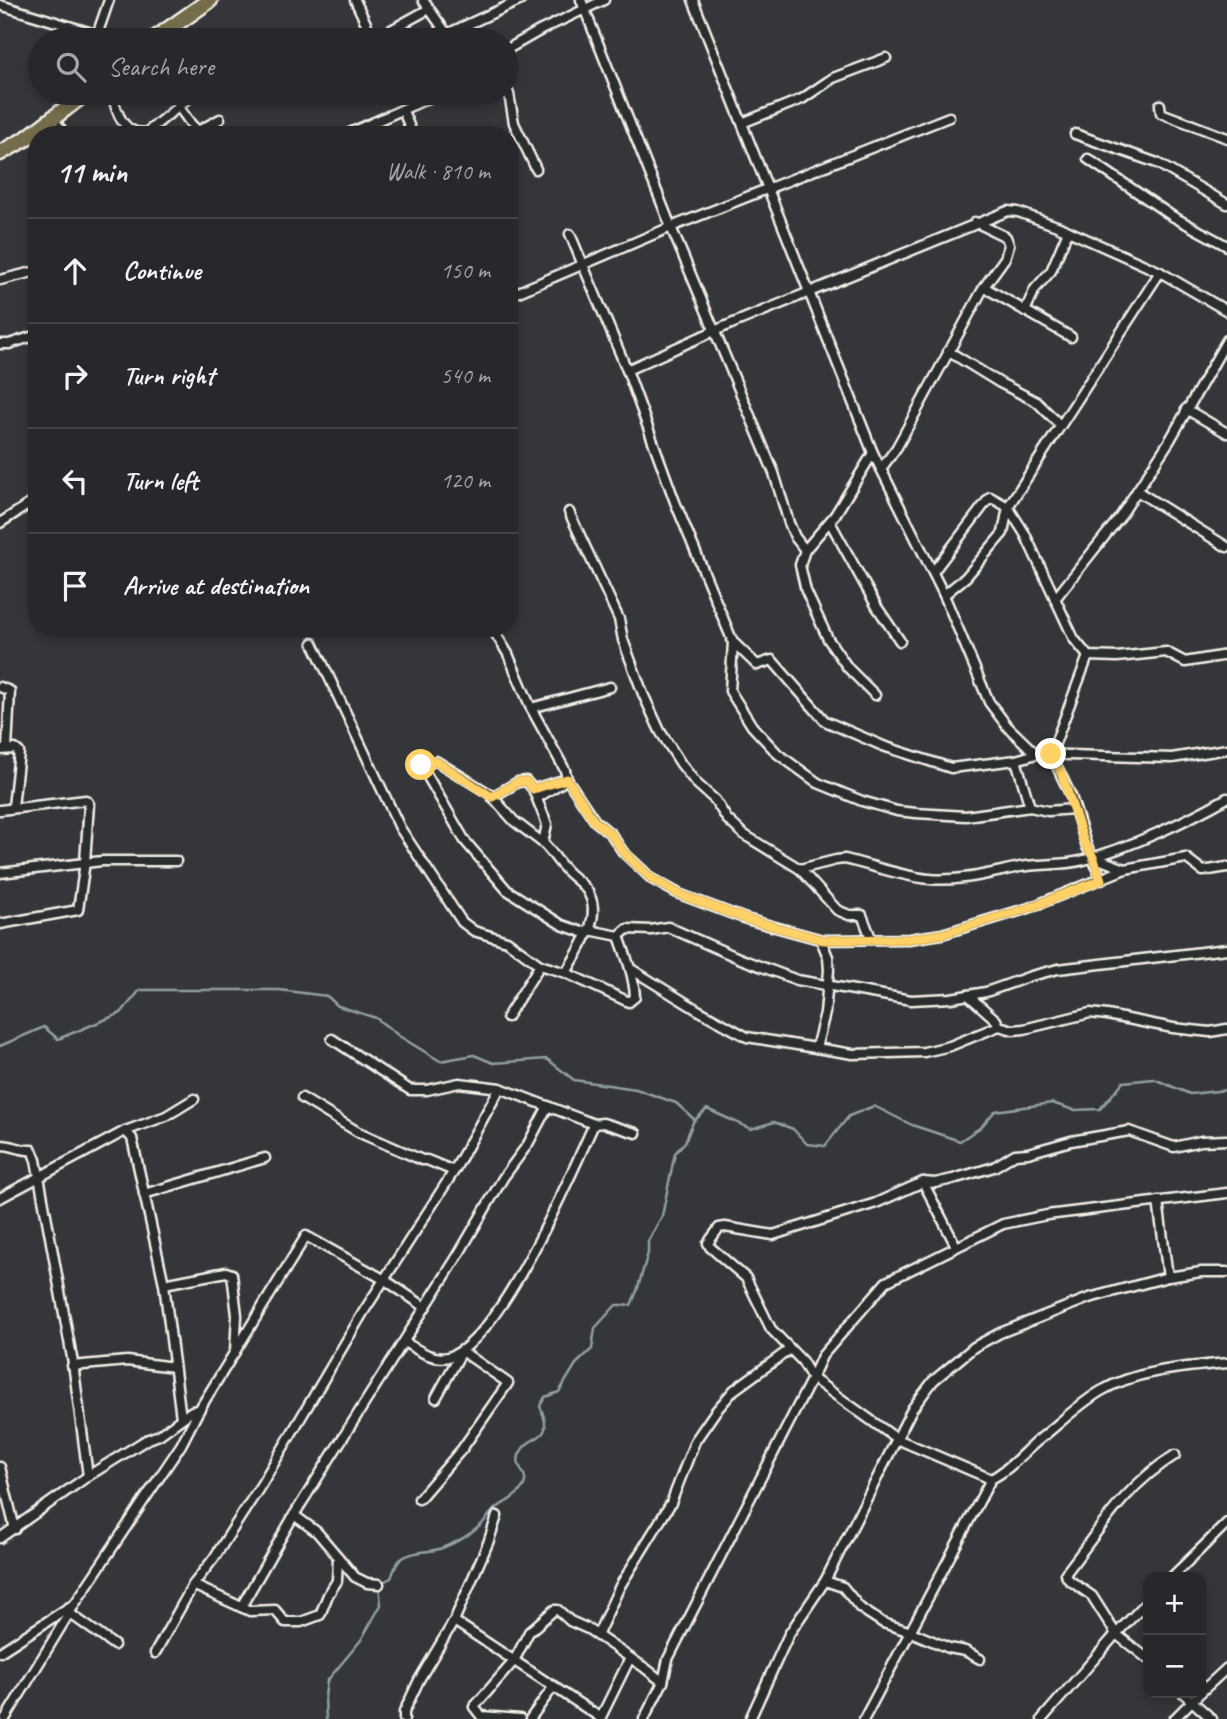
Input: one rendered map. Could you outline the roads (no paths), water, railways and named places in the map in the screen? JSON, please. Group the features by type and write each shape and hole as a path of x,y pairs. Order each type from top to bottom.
{"highway":[{"path":"170,28 203,1"},
{"path":"43,126 70,105"},
{"path":"0,153 28,137"}],"street":[{"path":"99,28 109,0"},
{"path":"355,0 368,28"},
{"path":"423,0 443,28"},
{"path":"460,28 521,0"},
{"path":"581,0 671,227 774,474 795,537 805,550"},
{"path":"518,44 604,0"},
{"path":"694,0 873,453 944,595 989,702 1007,726 1036,754"},
{"path":"0,5 74,28"},
{"path":"394,28 429,9"},
{"path":"742,123 802,99 833,78 886,58"},
{"path":"116,105 125,126"},
{"path":"367,126 413,105"},
{"path":"511,105 515,126"},
{"path":"1160,105 1161,113 1227,138"},
{"path":"154,126 178,106 193,126"},
{"path":"403,111 409,126"},
{"path":"518,292 671,227 948,117"},
{"path":"53,118 59,126"},
{"path":"208,126 220,119"},
{"path":"518,131 536,169"},
{"path":"1075,134 1157,163 1227,204"},
{"path":"1088,159 1172,216 1227,246"},
{"path":"627,370 1002,211 1013,210 1068,231 1160,272 1227,310"},
{"path":"881,469 897,447 984,287 1005,258 1009,245 1006,237 975,222"},
{"path":"1025,311 1035,289 1051,271 1068,231"},
{"path":"570,234 627,370 675,502 733,642 757,665 772,660 825,721 883,747 951,768 1016,760 1036,754 1172,758 1227,749"},
{"path":"944,595 966,577 1003,533 1008,507 1160,272"},
{"path":"0,280 28,273"},
{"path":"984,287 1071,337"},
{"path":"0,344 28,338"},
{"path":"1055,599 1137,491 1170,440 1227,340"},
{"path":"948,351 1037,402 1060,425"},
{"path":"1186,409 1227,433"},
{"path":"873,453 830,522 805,550 800,565 801,579 828,639 844,662 876,695"},
{"path":"1137,491 1227,547"},
{"path":"933,572 989,497 1008,507 1026,534 1074,639 1088,656 1117,657 1166,652 1185,662 1227,654"},
{"path":"0,523 28,505"},
{"path":"569,512 619,619 622,640 643,694 660,731 681,764 715,800 734,826 800,869 837,909 849,915 862,915 870,938"},
{"path":"830,522 877,607 900,640"},
{"path":"498,637 508,654 531,708 565,770 567,779 594,821 611,834 623,852 652,879 679,894 746,919 821,940 909,939 942,934 1029,908 1125,869 1186,858 1203,871 1227,867"},
{"path":"733,642 730,691 752,726 778,754 818,783 862,801 897,811 916,813 966,816 1030,807 1048,811 1074,809"},
{"path":"313,643 400,828 462,922 474,931 507,942 540,965 566,973 629,1002 635,997 631,969 619,936"},
{"path":"1088,656 1051,754 1062,775 1084,842 1101,880"},
{"path":"0,687 10,691 4,749 18,750 20,754 13,807"},
{"path":"531,708 610,687"},
{"path":"1016,760 1030,807"},
{"path":"566,973 589,930 593,921 593,909 587,891 543,843 514,821 492,797 436,761 421,765 466,841 507,890 562,925 582,932 589,930 619,936"},
{"path":"533,789 567,779"},
{"path":"537,798 567,779"},
{"path":"492,797 518,782 526,781 533,789 547,824 543,843"},
{"path":"800,869 845,859 907,874 943,879 977,877 1020,867 1063,864 1093,857 1150,836 1227,798"},
{"path":"0,810 86,800 89,804 78,910 0,924"},
{"path":"1093,857 1125,869"},
{"path":"0,873 85,862 176,861"},
{"path":"619,936 627,929 651,930 668,927 741,960 797,980 911,1000 968,995 1058,969 1227,949"},
{"path":"816,1048 825,1013 828,986 829,962 821,940"},
{"path":"507,1017 540,965"},
{"path":"631,969 695,1009 747,1037 853,1054 924,1052 950,1046 999,1026"},
{"path":"968,995 991,1015 999,1026 1013,1030 1090,1013 1173,1028 1210,1031 1227,1029"},
{"path":"332,1039 410,1090 427,1090 459,1083 500,1088 594,1124 603,1122 636,1133"},
{"path":"155,1654 192,1585 214,1558 261,1485 364,1311 454,1171 500,1088"},
{"path":"302,1098 358,1132 454,1171"},
{"path":"0,1198 125,1131 166,1116 194,1099"},
{"path":"241,1607 294,1515 404,1342 503,1178 528,1144 548,1106"},
{"path":"404,1342 436,1358 446,1358 474,1342 500,1308 550,1220 594,1124"},
{"path":"125,1131 132,1138 164,1284 181,1418"},
{"path":"991,1479 897,1439 812,1378 802,1361 771,1329 746,1278 716,1255 709,1246 719,1228 735,1228 769,1236 876,1203 923,1182 935,1183 953,1179 994,1167 1015,1154 1107,1133 1136,1133 1174,1147 1201,1141 1227,1140"},
{"path":"0,1145 12,1146 20,1151 32,1150 36,1160 88,1476"},
{"path":"144,1194 265,1158"},
{"path":"923,1182 956,1246"},
{"path":"644,1719 663,1682 668,1659 822,1356 886,1282 1003,1224 1046,1215 1227,1193"},
{"path":"1158,1201 1168,1278"},
{"path":"0,1652 67,1611 76,1602 181,1445 306,1236 386,1280 425,1307"},
{"path":"164,1284 226,1272 232,1275 237,1315 235,1353"},
{"path":"750,1719 789,1634 825,1581 912,1409 933,1381 974,1347 1000,1333 1090,1298 1168,1278 1200,1272 1227,1272"},
{"path":"597,1636 620,1586 671,1503 695,1441 734,1390 789,1349"},
{"path":"436,1398 462,1351"},
{"path":"419,1499 462,1449 508,1384 505,1379 462,1351"},
{"path":"72,1366 127,1362 174,1367"},
{"path":"864,1719 991,1479 1008,1469 1025,1449 1103,1390 1140,1376 1227,1363"},
{"path":"0,1538 88,1476 146,1440 159,1435 192,1411 200,1410"},
{"path":"1143,1655 1116,1634 1092,1596 1069,1580 1065,1574 1129,1490 1151,1470 1175,1455"},
{"path":"0,1467 15,1529"},
{"path":"294,1515 317,1532 360,1581 379,1584"},
{"path":"404,1719 404,1712 419,1680 454,1620 497,1516"},
{"path":"1177,1572 1227,1523"},
{"path":"192,1585 254,1612 276,1610 285,1622 301,1622 320,1615 337,1581 338,1557"},
{"path":"825,1581 842,1587 869,1615 883,1623 949,1648 965,1651 980,1659"},
{"path":"1042,1719 1143,1606"},
{"path":"520,1719 481,1716 474,1707 514,1661 529,1632 554,1610 663,1682"},
{"path":"67,1611 114,1645"},
{"path":"5,1719 67,1611"},
{"path":"454,1620 600,1718 630,1658"},
{"path":"1206,1687 1227,1668"},
{"path":"530,1719 554,1686"},
{"path":"1188,1698 1212,1719"},
{"path":"1174,1719 1194,1698"}],"waterway":[{"path":"0,1046 44,1027 58,1039 121,1013 140,990 279,990 327,996 338,1006 376,1018 399,1036 440,1061 474,1055 493,1063 547,1059 574,1080 636,1089 676,1103 695,1120 707,1109 751,1129 774,1122 793,1129 807,1144 825,1146 849,1116 874,1106 912,1125 960,1141 981,1127 995,1111 1052,1103 1074,1110 1100,1109 1123,1082 1154,1079 1190,1094 1227,1090"},
{"path":"326,1719 327,1681 361,1640 381,1605 379,1584 391,1578 397,1563 406,1556 442,1548 472,1533 524,1485 518,1459 525,1446 544,1432 544,1418 540,1406 545,1397 559,1392 576,1364 592,1349 595,1328 616,1305 631,1305 648,1253 648,1241 662,1216 675,1153 685,1142 694,1120"}]}
